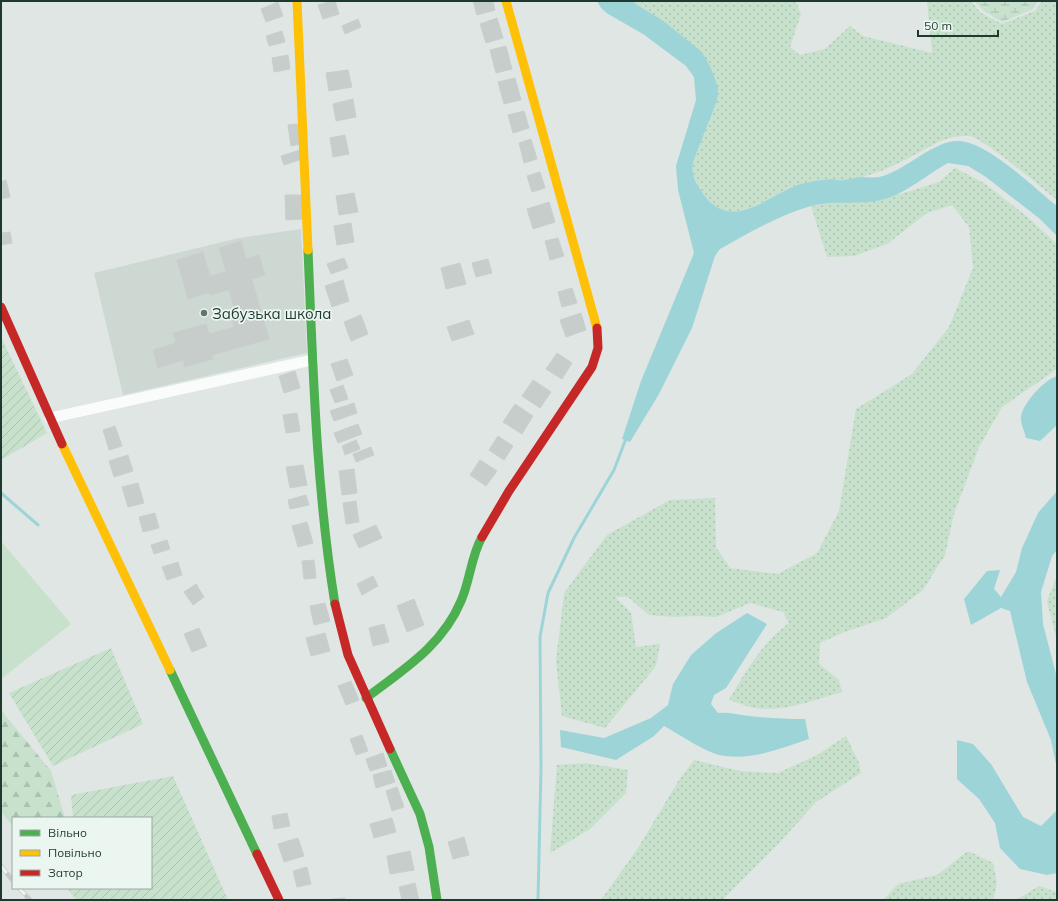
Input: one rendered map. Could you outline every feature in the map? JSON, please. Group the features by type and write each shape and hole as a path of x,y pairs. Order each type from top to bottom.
{"street":[{"path":"297,1 316,445 327,555 337,615 348,655 366,698 393,751 420,814 429,847 437,900"},
{"path":"366,698 427,651 443,634 461,600 480,541 509,491 589,372 597,359 600,347 598,332 506,1"},
{"path":"1,307 50,418 279,900"},
{"path":"50,418 312,360"}],"shaded area":[{"name":"Забузька школа","path":"301,229 307,353 123,395 94,273 239,238"}],"green space":[{"path":"631,1 796,1 801,14 790,47 800,55 825,49 850,26 863,36 932,53 927,1 971,1 981,13 1002,24 1035,11 1042,1 1057,1 1057,200 987,145 969,136 961,136 941,141 899,163 861,177 839,180 830,179 802,184 786,190 750,208 738,211 726,211 715,206 704,195 696,183 693,176 693,162 717,101 662,20"},
{"path":"974,1 1038,1 1033,9 1002,22 984,11"},
{"path":"955,168 984,183 1025,215 1057,244 1057,369 1002,407 979,447 954,514 945,555 923,590 886,618 842,633 820,643 819,664 839,680 842,692 796,705 773,709 750,707 729,700 755,658 771,639 789,623 783,612 750,603 716,617 674,617 649,615 628,597 615,597 631,613 636,647 660,644 656,666 605,728 562,716 556,661 564,593 607,535 670,500 715,498 716,547 730,568 778,574 817,553 839,511 856,409 912,374 949,327 973,268 969,227 952,205 927,213 887,244 854,256 827,257 811,206 841,202 881,200 939,182"},
{"path":"1,337 47,433 1,460"},
{"path":"1,541 71,624 1,679"},
{"path":"1057,576 1057,641 1047,601"},
{"path":"111,648 143,724 53,766 9,693"},
{"path":"1,710 51,771 65,817 12,817 12,825 1,812"},
{"path":"846,736 859,763 861,773 816,802 781,841 722,900 601,900 638,848 679,780 694,760 740,771 778,773 817,755"},
{"path":"586,763 628,770 626,793 590,829 550,853 557,765"},
{"path":"173,776 228,900 76,900 68,889 152,889 152,817 73,817 71,795"},
{"path":"968,851 993,863 997,883 993,900 883,900 898,884 937,875"},
{"path":"1039,886 1057,892 1057,900 1016,900"}],"water":[{"path":"597,1 631,1 662,20 702,52 710,66 718,87 717,101 693,162 693,172 699,187 714,206 726,211 737,211 761,203 804,183 831,179 842,180 861,177 879,177 899,169 939,145 959,141 971,143 997,157 1057,206 1057,236 1040,219 986,177 968,166 948,163 907,189 881,200 820,204 776,219 720,249 715,256 692,328 659,394 630,442 622,439 641,381 694,253 678,190 676,166 696,100 694,77 686,66 643,34 608,14 601,8"},
{"path":"1057,376 1057,425 1040,441 1026,438 1021,417 1026,405 1040,387"},
{"path":"1057,491 1057,550 1052,556 1041,592 1043,624 1057,678 1057,769 1051,740 1027,682 1010,611 1001,608 971,625 964,599 987,571 1000,570 994,589 1001,597 1016,572 1022,548 1038,513"},
{"path":"747,613 767,624 726,688 714,695 711,704 718,713 770,718 805,719 809,739 757,755 736,757 718,755 711,752 664,726 654,736 616,760 561,747 560,730 604,738 651,718 668,705 673,684 691,655 715,634"},
{"path":"957,740 973,744 991,764 1023,817 1041,826 1057,810 1057,873 1047,875 1020,869 1000,848 995,823 979,799 957,779"}],"building":[{"path":"335,1 339,14 323,19 318,5"},
{"path":"473,1 493,1 495,10 477,15"},
{"path":"278,2 283,16 266,22 261,9"},
{"path":"497,18 503,38 486,43 480,24"},
{"path":"358,19 361,27 345,34 342,26"},
{"path":"282,31 285,42 269,46 266,36"},
{"path":"506,46 512,69 496,73 490,50"},
{"path":"288,55 290,69 274,72 272,58"},
{"path":"348,70 352,87 329,91 326,73"},
{"path":"515,78 521,100 504,104 498,82"},
{"path":"353,99 356,117 336,121 333,104"},
{"path":"524,111 529,128 513,133 508,115"},
{"path":"297,124 301,144 291,146 288,125"},
{"path":"345,135 349,154 333,157 330,138"},
{"path":"531,139 537,159 524,163 519,143"},
{"path":"300,150 302,159 284,165 281,156"},
{"path":"540,172 545,188 532,192 527,176"},
{"path":"6,180 10,197 1,199 1,182"},
{"path":"354,193 358,212 339,215 336,196"},
{"path":"285,195 302,195 303,219 286,220"},
{"path":"549,202 555,222 533,229 527,209"},
{"path":"351,223 354,242 337,245 334,226"},
{"path":"10,232 12,243 1,245 1,233"},
{"path":"558,238 564,256 550,260 545,241"},
{"path":"241,241 269,339 212,355 213,359 185,367 183,360 158,368 153,350 176,343 173,333 206,324 209,334 234,327 232,320 237,318 229,290 210,295 210,292 188,299 177,260 203,252 210,276 226,272 219,248"},
{"path":"259,255 265,275 252,279 246,259"},
{"path":"344,258 348,268 331,274 327,264"},
{"path":"488,259 492,273 476,277 472,263"},
{"path":"460,263 466,284 446,289 441,268"},
{"path":"343,280 349,301 332,307 325,286"},
{"path":"572,288 577,303 562,307 558,292"},
{"path":"581,313 586,330 566,337 560,320"},
{"path":"361,315 368,334 351,341 344,322"},
{"path":"469,320 474,334 452,341 447,327"},
{"path":"557,353 572,363 562,379 546,369"},
{"path":"347,359 353,375 337,381 331,364"},
{"path":"295,371 300,388 284,393 279,376"},
{"path":"533,380 551,392 540,408 522,396"},
{"path":"343,385 348,399 335,403 330,390"},
{"path":"354,403 357,413 334,421 330,411"},
{"path":"515,404 533,416 522,434 503,422"},
{"path":"297,413 300,431 286,433 283,415"},
{"path":"358,424 362,434 338,443 334,433"},
{"path":"115,426 122,446 109,450 103,430"},
{"path":"498,436 513,446 504,460 489,450"},
{"path":"356,440 360,449 345,455 342,446"},
{"path":"371,447 374,455 356,462 353,454"},
{"path":"128,455 133,471 114,477 109,461"},
{"path":"480,460 497,471 486,486 470,475"},
{"path":"303,465 307,485 290,488 286,467"},
{"path":"354,469 357,493 342,495 339,471"},
{"path":"138,483 144,503 128,507 122,487"},
{"path":"306,495 309,505 290,509 288,500"},
{"path":"356,501 359,522 346,524 343,503"},
{"path":"155,513 159,528 143,532 139,517"},
{"path":"307,522 313,543 298,547 292,526"},
{"path":"376,525 382,538 359,548 353,535"},
{"path":"167,540 170,549 154,554 151,545"},
{"path":"314,560 316,578 304,579 302,561"},
{"path":"178,562 182,575 167,580 162,567"},
{"path":"373,576 378,586 362,595 357,584"},
{"path":"196,584 204,597 193,605 184,592"},
{"path":"414,599 424,625 407,632 397,606"},
{"path":"325,603 330,621 314,625 310,606"},
{"path":"384,624 389,642 373,646 369,628"},
{"path":"199,628 207,646 192,652 184,634"},
{"path":"325,633 330,651 311,656 306,638"},
{"path":"351,681 359,700 346,705 338,686"},
{"path":"362,735 368,751 356,755 350,739"},
{"path":"383,753 387,766 370,771 366,759"},
{"path":"391,770 395,782 376,788 373,775"},
{"path":"397,787 404,807 392,811 386,791"},
{"path":"287,813 290,826 274,829 272,816"},
{"path":"392,818 396,832 374,838 370,824"},
{"path":"464,837 469,855 453,859 448,842"},
{"path":"298,838 304,856 284,862 278,844"},
{"path":"410,851 414,870 390,874 387,856"},
{"path":"307,867 311,884 297,887 293,871"},
{"path":"415,883 419,900 402,900 399,887"},
{"path":"345,898 345,900 331,900 331,899"}],"waterway":[{"path":"538,900 541,768 540,637 548,593 574,538 614,470 625,441"},
{"path":"1,493 38,525"}],"railway":[{"path":"1,866 12,880"},
{"path":"20,889 30,900"}],"traffic: fast":[{"path":"308,250 319,472 323,516 335,604"},
{"path":"366,698 421,656 443,631 453,617 461,601 467,585 475,552 482,537"},
{"path":"170,670 257,854"},
{"path":"390,749 420,814 429,847 437,900"}],"traffic: slow":[{"path":"297,1 308,250"},
{"path":"506,1 597,328"},
{"path":"62,444 170,670"}],"traffic: jam":[{"path":"1,307 62,444"},
{"path":"482,537 509,491 592,367 598,348 597,328"},
{"path":"335,604 348,655 390,749"},
{"path":"257,854 279,900"}],"place":[{"name":"Забузька школа","path":"204,313"}]}
